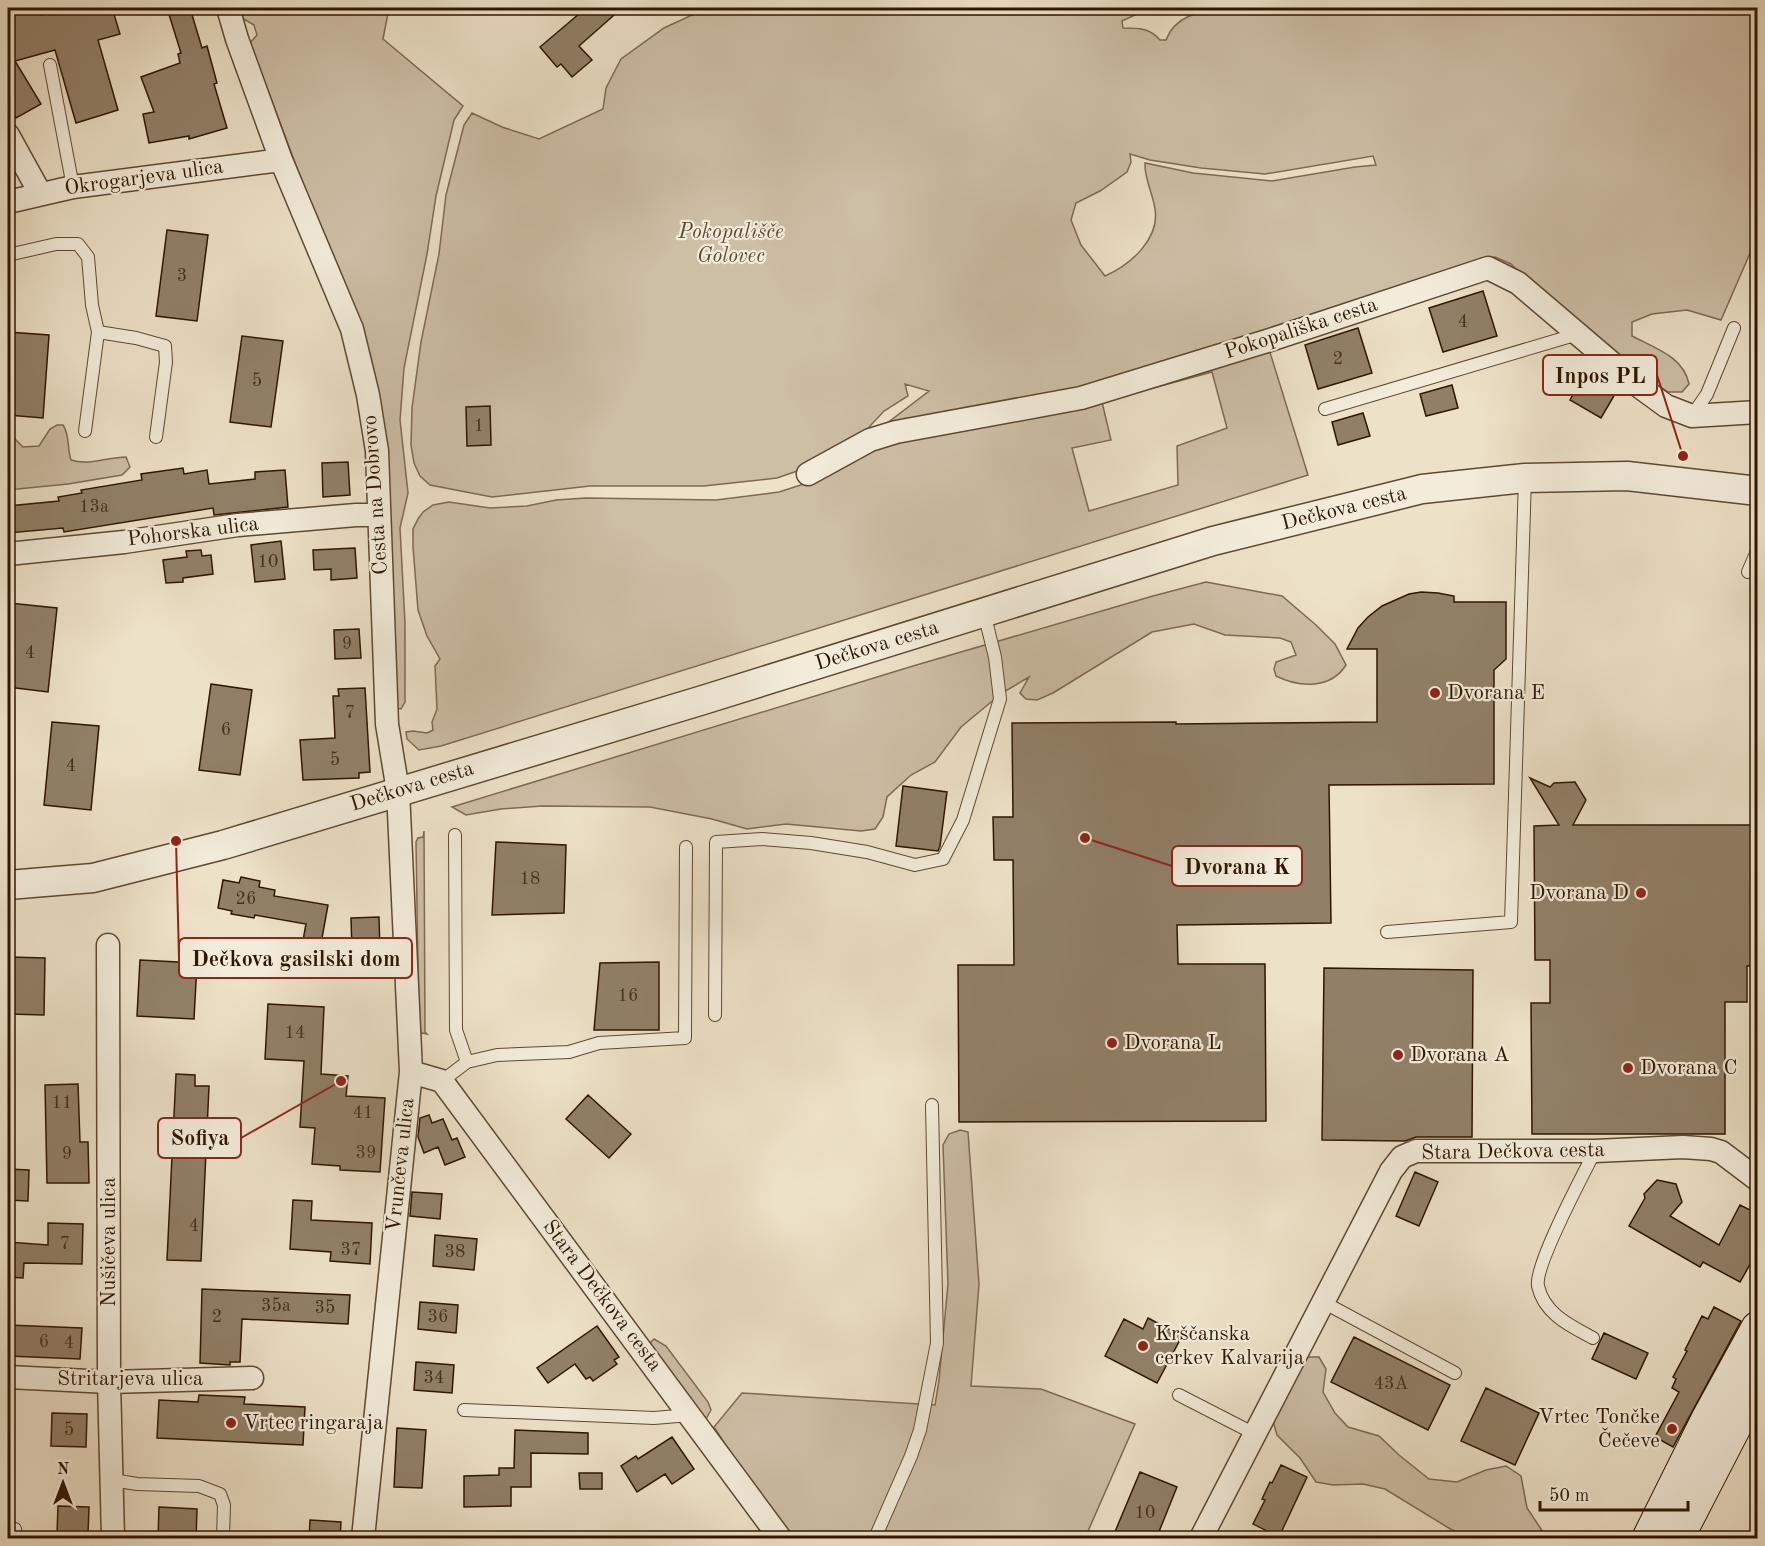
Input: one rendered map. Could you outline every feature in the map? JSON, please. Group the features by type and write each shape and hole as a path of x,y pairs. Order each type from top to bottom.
{"main road":[{"path":"1649,1539 1707,1421 1758,1328"},
{"path":"1677,1539 1745,1418 1758,1381"}],"street":[{"name":"Cesta na Dobrovo","path":"228,8 281,160 352,329 368,395 377,452 387,724 398,791"},
{"path":"8,135 40,193"},
{"name":"Okrogarjeva ulica","path":"8,202 73,187 281,160"},
{"name":"Pokopališka cesta","path":"808,474 870,440 896,432 1081,398 1268,341 1488,268 1518,283 1640,387 1666,406 1692,416 1758,412"},
{"name":"Dečkova cesta","path":"8,885 93,878 234,842 1225,538 1422,489 1525,478 1627,476 1758,491"},
{"name":"Pohorska ulica","path":"8,554 124,542 238,525 356,514 379,515"},
{"name":"Vrunčeva ulica","path":"363,1539 411,1072 398,791"},
{"name":"Nušičeva ulica","path":"108,945 109,1382 112,1539"},
{"path":"411,1072 442,1081"},
{"name":"Stara Dečkova cesta","path":"442,1081 780,1539"},
{"name":"Stara Dečkova cesta","path":"1201,1539 1391,1171 1402,1157 1416,1151 1595,1151 1683,1147 1721,1152 1758,1180"},
{"name":"Stritarjeva ulica","path":"8,1377 109,1382 252,1378"}],"lane":[{"path":"50,65 73,187"},
{"path":"8,255 56,244 78,244 88,257 92,305 98,332 85,431"},
{"path":"1692,416 1707,394 1734,328"},
{"path":"98,332 165,345 166,362 156,437"},
{"path":"1325,409 1578,334"},
{"path":"1387,932 1511,922 1525,478"},
{"path":"1748,572 1758,549"},
{"path":"715,1015 716,842 762,839 811,843 867,852 915,865 943,859 963,820 1000,699 995,657 984,613"},
{"path":"455,835 456,1030 467,1062"},
{"path":"442,1081 467,1062 497,1055 569,1052 599,1043 685,1038 686,847"},
{"path":"875,1539 920,1430 937,1343 932,1105"},
{"path":"1593,1338 1564,1323 1544,1302 1537,1284 1549,1246 1595,1151"},
{"path":"1323,1302 1455,1373"},
{"path":"1179,1395 1255,1434"},
{"path":"464,1410 654,1418 690,1415"},
{"path":"112,1480 137,1484 199,1486 220,1494 224,1505 223,1539"}],"green space":[{"path":"239,8 389,8 383,39 463,106 454,120 436,196 404,368 400,420 408,493 400,528 405,623 405,702 401,709 396,708 389,514 308,197 250,43 257,35 254,25 242,18"},
{"name":"Pokopališče Golovec","path":"707,8 1176,8 1137,14 1122,21 1123,28 1143,30 1152,33 1160,40 1166,40 1181,20 1188,16 1221,8 1757,8 1757,237 1721,320 1687,310 1652,314 1632,322 1632,336 1667,354 1681,367 1689,384 1682,392 1668,392 1627,364 1539,292 1511,264 1495,257 1472,262 1268,346 1308,475 441,746 419,750 407,739 406,732 427,733 433,730 432,722 437,709 435,666 440,659 427,636 418,610 413,529 423,512 433,505 449,502 490,508 527,506 556,500 586,498 716,500 779,492 810,482 929,391 905,384 908,396 884,411 859,438 803,469 777,478 704,486 590,486 492,497 430,485 420,476 414,463 411,445 412,408 421,342 439,254 446,195 464,125 472,113 502,127 539,139 603,109 606,88 621,59 664,28","holes":["1130,154 1150,160 1201,168 1265,174 1373,156 1376,165 1272,181 1193,173 1145,163 1155,209 1153,231 1133,258 1105,276 1081,245 1071,220 1076,203 1100,191 1127,172 1131,162","1212,372 1227,428 1177,446 1178,485 1089,511 1072,448 1111,440 1102,402"]},
{"path":"63,425 65,429 71,460 91,462 126,457 130,467 122,475 68,484 8,490 8,432 23,447 39,446 50,429"},
{"path":"1206,582 1282,596 1335,644 1346,665 1340,673 1324,682 1295,683 1276,676 1274,669 1276,662 1296,655 1291,642 1280,638 1225,635 1194,624 1152,632 1053,693 1037,700 1026,699 1020,693 1029,677 1002,693 961,727 935,762 911,775 887,797 883,817 875,829 861,831 786,824 747,829 712,819 650,807 542,806 501,809 466,815 452,807 913,666"},
{"path":"424,831 425,1032 427,1034 419,1030 416,842 418,838 423,837"},
{"path":"960,1130 968,1132 979,1284 971,1386 1041,1389 1135,1424 1085,1538 791,1538 714,1427 742,1393 935,1405 948,1284 943,1145 949,1134"},
{"path":"654,1339 666,1346 708,1402 711,1410 706,1419 649,1344"},
{"path":"1305,1357 1319,1357 1326,1369 1323,1392 1335,1413 1348,1427 1379,1436 1429,1479 1457,1482 1486,1470 1506,1466 1521,1476 1527,1508 1547,1538 1472,1538 1452,1530 1385,1489 1363,1484 1333,1485 1316,1482 1300,1458 1277,1435 1273,1421"}],"building":[{"path":"23,8 38,8 41,15 66,8 112,8 120,34 98,40 118,110 76,123 55,50 15,61 41,104 16,118 8,104 8,12"},
{"path":"167,8 190,8 202,48 207,46 217,83 214,84 227,128 189,139 189,136 149,143 143,114 154,112 141,77 180,63 178,54 181,53"},
{"path":"586,8 622,8 579,46 592,60 572,77 561,64 557,67 540,47"},
{"path":"167,230 208,235 197,321 156,316"},
{"path":"1483,291 1497,336 1443,352 1429,308"},
{"path":"1358,328 1372,373 1318,389 1305,345"},
{"path":"8,332 49,335 43,418 8,415"},
{"path":"242,336 283,341 271,427 230,422"},
{"path":"1583,376 1615,394 1601,418 1570,400"},
{"path":"1452,385 1458,408 1426,416 1420,394"},
{"path":"490,406 491,445 467,446 466,407"},
{"path":"1363,413 1370,436 1338,445 1332,422"},
{"path":"348,462 350,495 323,497 322,463"},
{"path":"183,468 184,474 207,470 209,484 255,479 255,472 285,470 288,507 214,515 213,508 64,532 63,528 8,533 8,506 59,501 58,497 82,493 81,490 142,480 141,474"},
{"path":"281,541 285,579 255,582 251,545"},
{"path":"355,548 357,578 331,580 331,569 314,570 313,550"},
{"path":"201,550 202,556 211,555 213,574 183,578 183,582 166,583 163,560 187,557 186,551"},
{"path":"1421,592 1454,596 1454,602 1506,602 1506,659 1494,670 1494,784 1329,785 1331,923 1177,925 1178,964 1265,964 1266,1121 959,1122 958,965 1014,965 1013,860 994,860 993,817 1013,817 1012,723 1377,722 1377,649 1347,649 1358,628 1382,606 1409,594"},
{"path":"9,603 57,608 48,692 8,687"},
{"path":"359,629 361,658 335,659 334,630"},
{"path":"211,684 252,690 240,775 199,770"},
{"path":"365,688 370,772 359,773 359,778 303,780 300,740 335,738 333,696 339,696 338,689"},
{"path":"52,722 99,726 91,810 44,805"},
{"path":"1530,778 1550,787 1554,783 1575,782 1586,800 1573,825 1758,825 1758,965 1747,966 1747,1002 1725,1002 1725,1134 1532,1134 1531,1003 1550,1003 1550,960 1535,960 1534,826 1559,825"},
{"path":"903,786 947,792 938,851 896,846"},
{"path":"496,842 566,845 564,913 492,915"},
{"path":"241,877 260,881 259,887 275,890 274,896 328,905 320,949 302,946 306,924 255,915 254,918 231,914 232,911 218,908 223,880 239,883"},
{"path":"379,917 380,951 352,952 351,918"},
{"path":"8,957 45,958 44,1015 8,1014"},
{"path":"140,960 197,963 194,1019 137,1016"},
{"path":"659,962 659,1030 594,1030 600,963"},
{"name":"Dvorana A","path":"1324,968 1473,970 1472,1137 1416,1137 1405,1141 1322,1140"},
{"path":"268,1004 324,1007 321,1074 348,1076 346,1096 385,1098 380,1172 340,1170 340,1166 312,1164 315,1128 300,1127 304,1061 265,1059"},
{"path":"176,1074 195,1075 195,1086 209,1086 201,1261 167,1260"},
{"path":"78,1084 80,1142 88,1142 89,1183 47,1183 45,1085"},
{"path":"588,1095 631,1134 609,1158 566,1119"},
{"path":"429,1115 432,1123 443,1119 452,1140 457,1138 465,1157 445,1165 438,1147 424,1153 418,1137 420,1118"},
{"path":"8,1169 29,1170 28,1201 8,1200"},
{"path":"1415,1172 1438,1182 1419,1226 1396,1216"},
{"path":"1657,1180 1676,1184 1682,1202 1670,1216 1719,1245 1740,1205 1758,1214 1758,1264 1752,1261 1740,1282 1703,1262 1700,1267 1629,1226 1645,1198 1644,1194"},
{"path":"412,1192 442,1194 440,1219 410,1216"},
{"path":"293,1200 312,1201 311,1220 372,1223 370,1264 330,1261 331,1252 290,1249"},
{"path":"48,1223 83,1224 82,1264 24,1263 23,1278 8,1277 8,1242 48,1245"},
{"path":"435,1235 477,1239 474,1270 433,1266"},
{"path":"202,1289 350,1295 348,1324 242,1319 240,1362 230,1362 230,1365 200,1363"},
{"path":"420,1302 458,1305 456,1333 418,1329"},
{"path":"1714,1307 1741,1321 1673,1447 1655,1437 1679,1392 1672,1388 1676,1379 1673,1377 1687,1351 1685,1350 1702,1316 1708,1319"},
{"name":"Krščanska cerkev Kalvarija","path":"1148,1318 1182,1336 1157,1383 1105,1356 1124,1319 1143,1329"},
{"path":"8,1325 82,1328 80,1359 8,1356"},
{"path":"597,1326 619,1357 614,1360 617,1364 593,1381 590,1377 586,1379 575,1364 548,1383 537,1368"},
{"path":"1604,1333 1648,1353 1636,1379 1592,1359"},
{"path":"1354,1337 1450,1385 1428,1430 1331,1382"},
{"path":"416,1362 454,1365 452,1393 414,1390"},
{"path":"1486,1388 1539,1413 1515,1465 1461,1441"},
{"name":"Vrtec ringaraja","path":"199,1395 245,1397 244,1404 305,1407 303,1445 157,1438 159,1400 198,1402"},
{"path":"52,1413 87,1414 86,1447 51,1446"},
{"path":"397,1428 426,1430 422,1488 394,1487"},
{"path":"515,1430 588,1433 588,1454 531,1453 531,1487 511,1487 511,1506 464,1507 464,1476 499,1475 499,1468 514,1468"},
{"path":"672,1437 694,1469 672,1484 665,1474 637,1492 621,1466 636,1456 638,1459"},
{"path":"1281,1465 1307,1477 1279,1537 1253,1524 1265,1500 1262,1499 1270,1482 1272,1483"},
{"path":"1140,1472 1177,1487 1156,1539 1112,1539"},
{"path":"579,1473 602,1473 602,1489 580,1489"},
{"path":"58,1506 89,1507 88,1534 57,1533"},
{"path":"159,1507 197,1509 196,1539 158,1539"},
{"path":"310,1520 341,1522 340,1539 309,1539"}],"place":[{"name":"Inpos PL","path":"1683,456"},
{"name":"Dvorana E","path":"1435,693"},
{"name":"Dvorana K","path":"1085,838"},
{"name":"Dečkova gasilski dom","path":"176,841"},
{"name":"Dvorana D","path":"1641,893"},
{"name":"Dvorana L","path":"1112,1043"},
{"name":"Dvorana A","path":"1398,1055"},
{"name":"Dvorana C","path":"1628,1068"},
{"name":"Sofiya","path":"341,1081"},
{"name":"Krščanska cerkev Kalvarija","path":"1143,1346"},
{"name":"Vrtec ringaraja","path":"231,1423"},
{"name":"Vrtec Tončke Čečeve","path":"1672,1429"}]}
